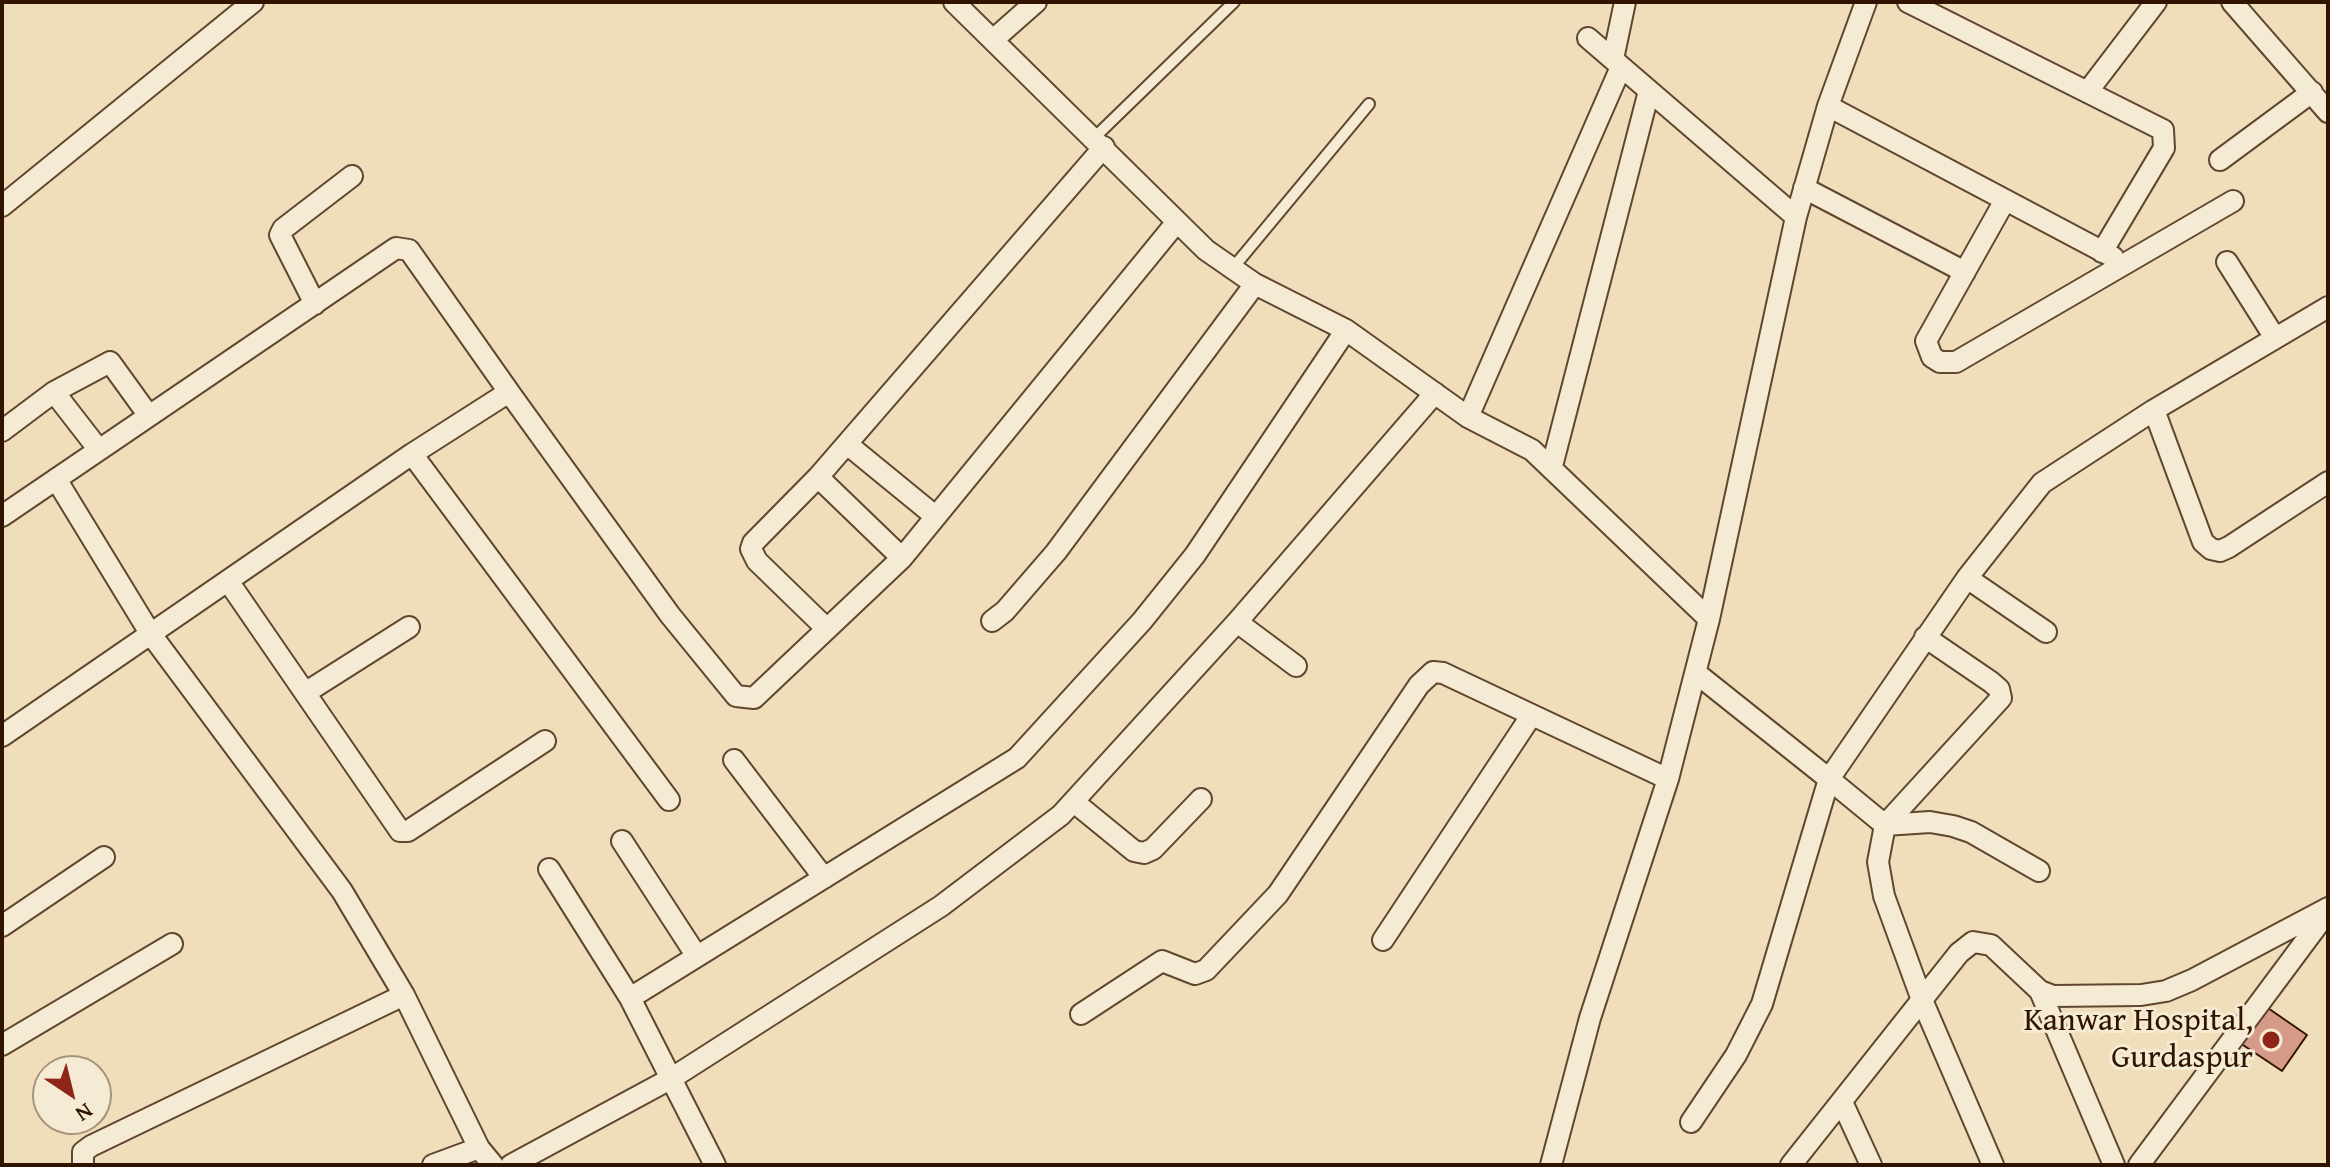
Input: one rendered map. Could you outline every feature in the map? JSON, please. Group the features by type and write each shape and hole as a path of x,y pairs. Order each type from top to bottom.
{"street":[{"path":"954,2 1099,142 1176,223 1232,269 1346,330 1468,417 1532,450 1709,619"},
{"path":"994,39 1036,2"},
{"path":"1468,417 1617,63 1625,2"},
{"path":"1551,1165 1590,1018 1668,779 1709,619 1796,217 1828,106 1866,2"},
{"path":"1908,2 2163,130 2166,138 2164,148 2102,252"},
{"path":"2088,91 2156,2"},
{"path":"2232,2 2328,112"},
{"path":"2,206 244,5"},
{"path":"1588,38 1796,217"},
{"path":"1552,466 1649,91"},
{"path":"2220,160 2312,92"},
{"path":"1828,106 2004,202 2127,264"},
{"path":"827,629 757,561 751,549 753,543 847,444 1099,142"},
{"path":"315,304 280,235 283,229 352,176"},
{"path":"1804,188 1965,272"},
{"path":"2004,202 1926,341 1932,357 1947,364 2233,201"},
{"path":"2,516 396,248 404,248 670,615 736,696 744,700 762,692 902,558 1176,223"},
{"path":"2227,262 2275,338"},
{"path":"992,621 1005,611 1056,552 1255,284"},
{"path":"1691,1122 1736,1055 1762,1004 1829,779 1967,578 2042,483 2154,410 2328,307"},
{"path":"630,998 1017,758 1142,621 1195,555 1346,330"},
{"path":"2,431 54,392 110,362 149,416"},
{"path":"54,392 99,450"},
{"path":"2,736 412,454 509,392"},
{"path":"511,1165 672,1078 941,906 1033,837 1074,802 1237,622 1435,393"},
{"path":"2154,410 2203,542 2211,549 2220,551 2229,547 2328,482"},
{"path":"847,444 935,516"},
{"path":"412,454 669,800"},
{"path":"818,477 902,558"},
{"path":"56,479 150,633 342,891 404,995 479,1148 493,1165"},
{"path":"1967,578 2046,632"},
{"path":"228,581 403,832 545,741"},
{"path":"1237,622 1296,666"},
{"path":"305,693 409,627"},
{"path":"1925,637 1991,682 1999,689 2001,698 1885,825 1878,862 1884,896 1922,1000 1993,1165"},
{"path":"1081,1014 1162,961 1200,974 1252,925 1278,894 1426,676 1443,673 1668,779"},
{"path":"1696,673 1885,825 1930,822 1953,826 1971,832 2039,871"},
{"path":"1383,940 1531,716"},
{"path":"734,760 824,878"},
{"path":"1074,802 1134,851 1144,853 1153,849 1201,799"},
{"path":"622,841 696,955"},
{"path":"2,926 104,857"},
{"path":"549,869 630,998 715,1165"},
{"path":"2040,991 2066,997 2166,991 2328,909"},
{"path":"2139,1165 2328,909"},
{"path":"1791,1165 1959,953 1973,942 1983,941 2040,991 2114,1165"},
{"path":"2,1045 172,944"},
{"path":"83,1165 83,1152 91,1146 404,995"},
{"path":"1842,1102 1871,1165"},
{"path":"433,1165 479,1148"}],"lane":[{"path":"1099,142 1234,2"},
{"path":"1232,269 1369,104"}],"building":[{"path":"2265,1006 2307,1035 2282,1071 2240,1043"}],"place":[{"name":"Kanwar Hospital, Gurdaspur","path":"2271,1040"}]}
